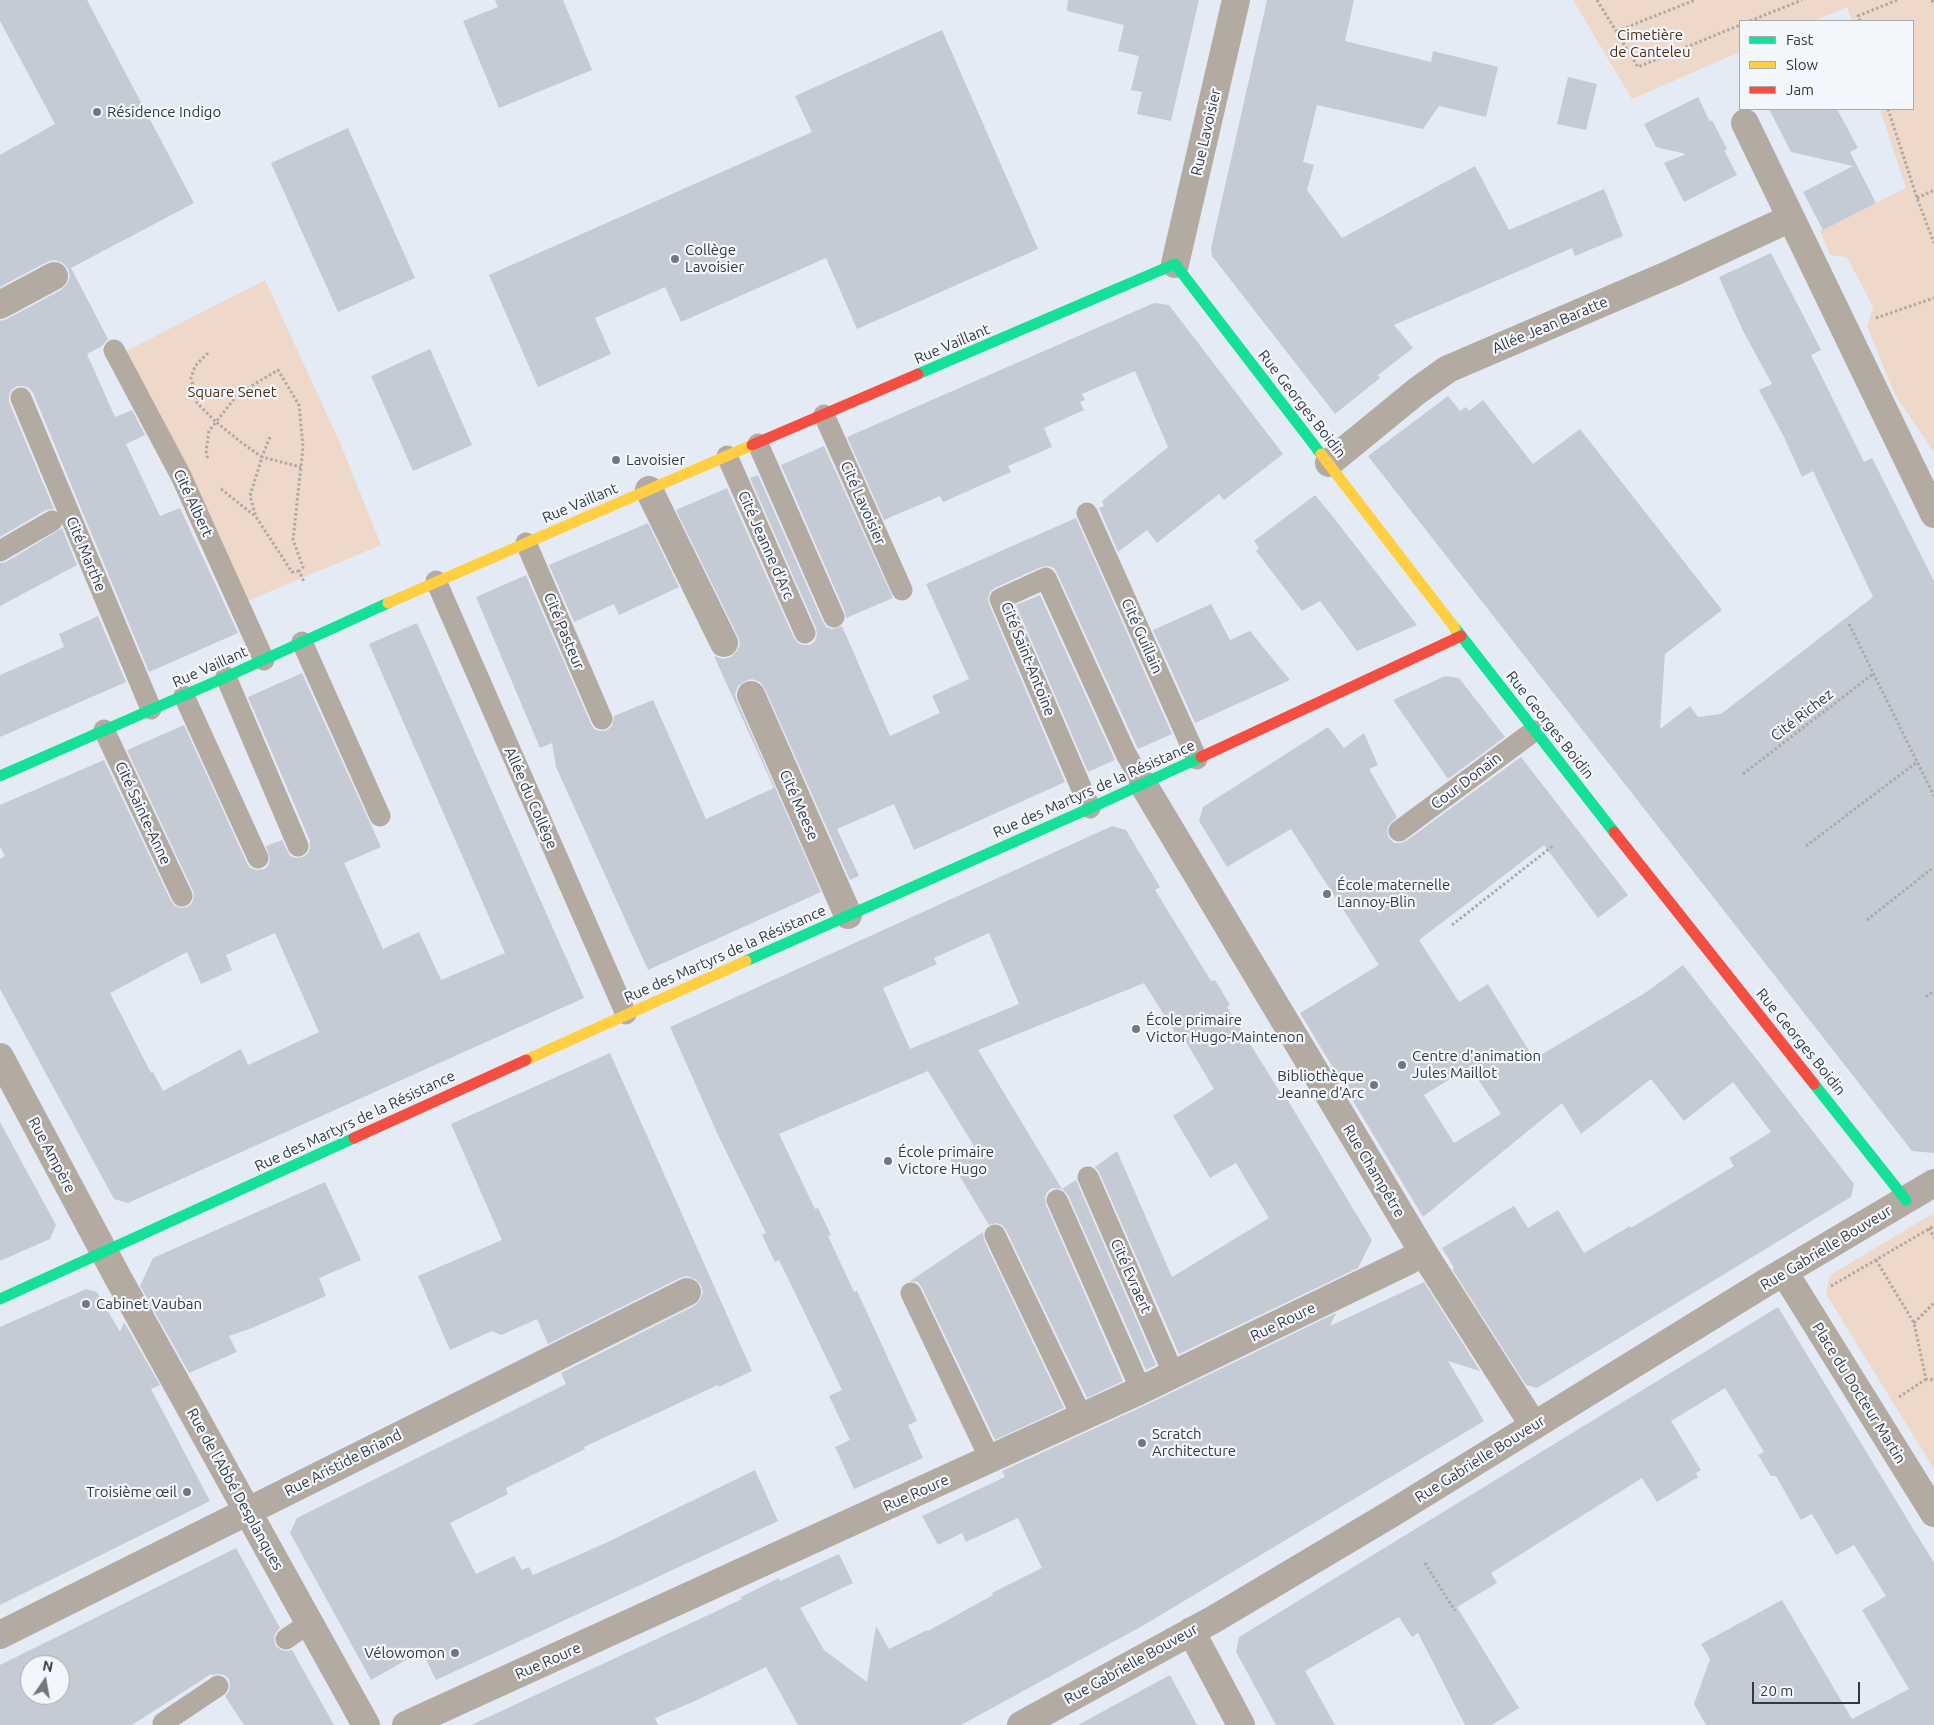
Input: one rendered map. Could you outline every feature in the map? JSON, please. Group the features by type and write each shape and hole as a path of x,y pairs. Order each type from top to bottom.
{"street":[{"name":"Rue Lavoisier","path":"1175,264 1236,0"},
{"path":"1745,123 1934,514"},
{"name":"Allée Jean Baratte","path":"1329,463 1417,391 1448,369 1672,273 1791,218"},
{"name":"Rue Vaillant","path":"0,776 184,696 436,581 1175,264"},
{"name":"Rue Georges Boidin","path":"1175,264 1534,730 1906,1200"},
{"path":"0,304 54,276"},
{"path":"650,490 724,643"},
{"name":"Rue des Martyrs de la Résistance","path":"0,1299 626,1014 1090,808 1461,636"},
{"name":"Cité Meese","path":"750,695 848,915"},
{"name":"Rue Champêtre","path":"1142,784 1423,1252 1534,1426"},
{"name":"Rue Ampère","path":"0,1057 104,1252"},
{"name":"Rue Gabrielle Bouveur","path":"1021,1725 1216,1618 1784,1272 1934,1183"},
{"name":"Rue de l'Abbé Desplanques","path":"104,1252 366,1725"},
{"name":"Rue Roure","path":"406,1725 1142,1390 1423,1252"},
{"name":"Place du Docteur Martin","path":"1784,1272 1934,1513"},
{"name":"Rue Aristide Briand","path":"0,1635 687,1292"},
{"path":"1191,1631 1241,1725"}],"lane":[{"name":"Cité Albert","path":"114,350 181,476 264,660"},
{"name":"Cité Marthe","path":"21,398 151,709"},
{"name":"Cité Lavoisier","path":"824,415 902,590"},
{"path":"758,444 834,617"},
{"name":"Cité Jeanne d'Arc","path":"727,456 805,633"},
{"name":"Cité Guillain","path":"1087,513 1198,758"},
{"path":"0,551 52,521"},
{"name":"Cité Pasteur","path":"526,543 602,719"},
{"name":"Cité Saint-Antoine","path":"1090,808 1000,599 1046,578 1126,754 1142,784"},
{"name":"Allée du Collège","path":"436,581 626,1014"},
{"path":"302,642 380,816"},
{"path":"226,677 298,846"},
{"path":"184,696 258,858"},
{"name":"Cité Sainte-Anne","path":"104,730 182,896"},
{"name":"Cour Donain","path":"1399,831 1534,730"},
{"name":"Cité Evraert","path":"1088,1177 1174,1374"},
{"path":"1057,1200 1142,1390"},
{"path":"995,1235 1082,1417"},
{"path":"911,1293 990,1459"},
{"path":"286,1639 309,1623"},
{"path":"163,1723 218,1686"}],"path":[{"path":"1599,0 1638,67 1739,25"},
{"path":"1616,31 1695,0"},
{"path":"1752,20 1802,0"},
{"path":"1860,20 1858,16 1896,0"},
{"path":"1932,0 1934,5"},
{"path":"1888,110 1934,243"},
{"path":"1917,198 1934,190"},
{"path":"1844,328 1934,298"},
{"path":"208,354 195,366 191,378 197,403 216,422 262,457 301,466"},
{"path":"210,466 206,451 209,431 238,394 278,370 299,405 303,447 293,540 303,567 299,571 292,572 256,517 250,496 270,437"},
{"path":"220,488 256,517"},
{"path":"299,571 304,582"},
{"path":"1849,624 1934,796"},
{"name":"Cité Richez","path":"1744,774 1873,674"},
{"path":"1806,846 1917,762"},
{"path":"1452,925 1554,846"},
{"path":"1867,920 1934,867"},
{"path":"1926,997 1934,990"},
{"path":"1803,1302 1934,1226"},
{"path":"1929,1228 1934,1238"},
{"path":"1876,1260 1914,1323 1926,1379 1934,1380"},
{"path":"1914,1323 1934,1303"},
{"path":"1425,1563 1454,1611"}],"green space":[{"name":"Cimetière de Canteleu","path":"1573,0 1934,0 1934,452 1895,395 1867,326 1873,307 1847,257 1830,255 1820,231 1906,188 1880,110 1914,110 1914,20 1852,20 1847,7 1815,20 1739,20 1739,52 1632,99"},
{"name":"Square Senet","path":"265,280 341,445 381,545 247,601 126,351"},
{"path":"1934,1213 1934,1469 1826,1294 1830,1275"}],"building":[{"path":"0,0 87,0 194,203 71,268 108,339 102,346 87,354 115,417 132,410 145,435 126,444 160,516 180,508 238,633 149,672 33,393 29,388 23,386 17,386 11,390 9,402 54,509 46,510 0,537 0,321 61,290 67,284 70,276 68,269 63,263 54,260 0,287 0,155 55,124 0,21"},
{"path":"495,0 563,0 592,70 499,108 463,21 498,7"},
{"path":"1068,0 1199,0 1171,121 1137,114 1142,92 1131,90 1139,56 1118,51 1124,25 1067,11"},
{"path":"1267,0 1354,0 1345,41 1431,62 1433,51 1498,67 1486,117 1439,106 1423,129 1317,105 1303,162 1314,165 1307,190 1342,238 1475,166 1509,230 1604,189 1623,236 1575,256 1572,248 1394,325 1413,348 1378,375 1380,378 1335,414 1212,256 1211,248"},
{"path":"942,30 1038,249 857,329 826,258 681,322 665,287 595,318 611,354 538,387 489,275 812,132 795,96"},
{"path":"1568,77 1597,84 1586,130 1557,124"},
{"path":"1698,97 1710,122 1712,120 1727,149 1724,150 1737,175 1684,202 1664,163 1686,154 1656,147 1644,124"},
{"path":"1770,110 1838,110 1858,148 1850,152 1876,203 1823,230 1803,192 1853,166 1791,152"},
{"path":"348,128 415,278 338,312 271,163"},
{"path":"1771,253 1821,350 1811,355 1864,462 1872,458 1934,581 1934,1153 1912,1151 1368,456 1448,396 1460,411 1466,407 1469,411 1483,400 1533,464 1580,429 1722,610 1665,654 1660,729 1690,706 1698,717 1721,714 1873,597 1813,471 1802,477 1784,437 1759,390 1772,384 1743,331 1719,277"},
{"path":"1154,303 1169,305 1283,454 1224,500 1219,494 1157,543 1147,530 1118,552 1099,508 1104,506 1102,501 1168,447 1135,371 1082,394 1085,400 1080,402 1084,410 1044,428 1052,447 1008,466 1011,472 943,502 940,496 884,520 847,437"},
{"path":"430,349 472,445 413,471 371,376"},
{"path":"824,446 893,598 846,618 781,465"},
{"path":"758,475 823,622 826,627 832,629 842,626 890,736 940,713 932,696 969,679 926,584 1076,518 1172,734 1138,749 1057,573 1054,568 1048,566 1041,567 995,588 990,592 988,598 1065,782 914,850 894,804 837,829 859,876 850,880 765,689 760,682 752,679 745,681 738,686 735,694 737,701 821,892 648,970 556,767 552,743 540,748 476,597 526,575 594,729 606,731 612,726 614,716 653,700 706,819 774,788 714,656 723,659 731,657 737,651 740,644 738,637 676,510 727,488 794,638 798,643 810,645 815,641 817,635 816,628 750,478"},
{"path":"1315,495 1417,625 1357,651 1320,601 1302,611 1256,551 1259,548 1254,541"},
{"path":"648,523 679,587 619,615 614,604 574,622 549,565"},
{"path":"62,528 77,565 0,606 0,563 6,562"},
{"path":"1040,595 1115,760 1088,772 1016,605"},
{"path":"1211,604 1230,640 1250,631 1290,680 1195,723 1153,630"},
{"path":"98,616 126,682 0,737 0,675 64,647 59,634"},
{"path":"417,623 584,998 128,1203 114,1199 0,989 0,859 5,856 0,847 0,805 104,760 171,901 175,906 187,907 192,903 193,891 127,750 184,725 250,868 257,870 268,866 270,859 266,846 282,840 290,856 296,858 303,857 308,853 310,841 248,697 302,673 381,847 344,863 383,949 419,932 441,980 505,953 369,644","holes":["275,933 319,1032 248,1065 241,1049 163,1091 153,1072 151,1073 110,993 187,952 201,984 232,970 226,955"]},
{"path":"1445,676 1459,678 1505,737 1448,779 1393,700"},
{"path":"1328,727 1344,748 1364,733 1378,765 1369,769 1397,817 1388,826 1389,838 1394,843 1401,843 1521,757 1628,895 1598,918 1544,845 1419,940 1459,1002 1488,984 1534,1059 1645,993 1683,965 1854,1184 1851,1197 1537,1388 1526,1385 1452,1269 1454,1268 1442,1248 1514,1206 1528,1228 1558,1210 1584,1253 1630,1226 1631,1228 1734,1166 1729,1158 1771,1132 1733,1082 1684,1121 1651,1079 1581,1134 1562,1103 1423,1217 1300,1013 1379,965 1291,829 1227,867 1199,821 1203,807","holes":["1470,1067 1501,1114 1454,1143 1424,1095"]},
{"path":"1112,826 1126,830 1160,887 1155,890 1211,981 1215,980 1230,1005 1227,1007 1285,1100 1287,1099 1372,1240 1358,1268 1179,1354 1099,1172 1095,1167 1117,1151 1172,1277 1269,1218 1236,1163 1210,1178 1173,1116 1214,1089 1182,1035 1178,1037 1144,983 978,1050 1062,1189 1052,1188 1047,1192 1045,1198 1046,1205 1123,1381 1087,1398 1006,1230 1002,1225 996,1223 989,1225 950,1160 974,1146 928,1071 779,1134 815,1209 818,1208 831,1235 828,1236 854,1292 857,1291 917,1421 908,1425 923,1458 854,1489 835,1447 850,1440 829,1396 842,1390 779,1260 775,1262 762,1235 766,1233 718,1135 670,1027","holes":["989,933 1019,1004 910,1049 883,988 937,964 934,958"]},
{"path":"610,1053 752,1371 584,1447 585,1449 506,1488 508,1494 450,1523 476,1574 514,1556 522,1570 529,1567 533,1575 608,1542 755,1470 778,1521 436,1680 422,1651 371,1680 290,1533 297,1518 566,1384 561,1373 694,1306 700,1300 703,1292 701,1285 695,1279 687,1276 548,1344 537,1319 501,1335 492,1331 450,1350 418,1276 502,1240 451,1124"},
{"path":"0,1122 56,1225 50,1239 0,1261"},
{"path":"1076,1180 1156,1365 1146,1370 1068,1195 1062,1189"},
{"path":"325,1182 361,1260 319,1278 326,1296 229,1336 237,1352 189,1373 140,1286 153,1258"},
{"path":"983,1232 984,1240 1064,1408 995,1440 922,1288 918,1282 910,1281"},
{"path":"1424,1282 1480,1371 1448,1361 1484,1421 1144,1625 961,1725 798,1725 766,1667 655,1718 658,1725 471,1725 742,1599 741,1597 779,1578 780,1581 839,1554 853,1583 800,1608 824,1650 867,1682 876,1626 889,1649 928,1631 993,1595 992,1593 1042,1568 1018,1518 966,1542 962,1533 938,1545 922,1516 1005,1477 1002,1471 1148,1404 1336,1313 1330,1326"},
{"path":"86,1289 97,1292 120,1332 124,1322 160,1385 151,1389 210,1501 0,1605 0,1327"},
{"path":"1778,1307 1934,1563 1934,1725 1706,1725 1694,1704 1710,1659 1701,1644 1782,1600 1852,1719 1909,1689 1862,1610 1886,1596 1854,1545 1836,1555 1812,1514 1801,1520 1776,1476 1771,1476 1758,1455 1764,1452 1725,1388 1671,1421 1701,1470 1696,1473 1698,1477 1657,1502 1642,1478 1491,1573 1497,1583 1457,1607 1519,1708 1492,1725 1465,1725 1418,1633 1412,1637 1399,1617 1305,1671 1335,1725 1276,1725 1236,1652 1239,1637"},
{"path":"236,1548 280,1628 275,1634 276,1646 281,1650 292,1650 334,1725 244,1725 225,1696 229,1691 229,1679 224,1675 211,1674 132,1725 0,1725 0,1665 20,1655 20,1705 70,1705 70,1655 20,1655"},
{"path":"1170,1675 1197,1725 1078,1725 1133,1695"}],"traffic: fast":[{"path":"918,374 1175,264 1321,454"},
{"path":"0,776 226,677 388,603"},
{"path":"1455,628 1614,832"},
{"path":"746,961 1201,757"},
{"path":"1814,1084 1906,1200"},
{"path":"0,1299 354,1138"}],"traffic: slow":[{"path":"388,603 752,445"},
{"path":"1321,454 1455,628"},
{"path":"526,1060 746,961"}],"traffic: jam":[{"path":"752,445 918,374"},
{"path":"1201,757 1461,636"},
{"path":"1614,832 1814,1084"},
{"path":"354,1138 526,1060"}],"place":[{"name":"Résidence Indigo","path":"97,112"},
{"name":"Collège Lavoisier","path":"675,259"},
{"name":"Lavoisier","path":"616,460"},
{"name":"École maternelle Lannoy-Blin","path":"1327,894"},
{"name":"École primaire Victor Hugo-Maintenon","path":"1136,1029"},
{"name":"Centre d'animation Jules Maillot","path":"1402,1065"},
{"name":"Bibliothèque Jeanne d'Arc","path":"1374,1085"},
{"name":"École primaire Victore Hugo","path":"888,1161"},
{"name":"Cabinet Vauban","path":"86,1304"},
{"name":"Scratch Architecture","path":"1142,1443"},
{"name":"Troisième œil","path":"187,1492"},
{"name":"Vélowomon","path":"455,1653"}]}
